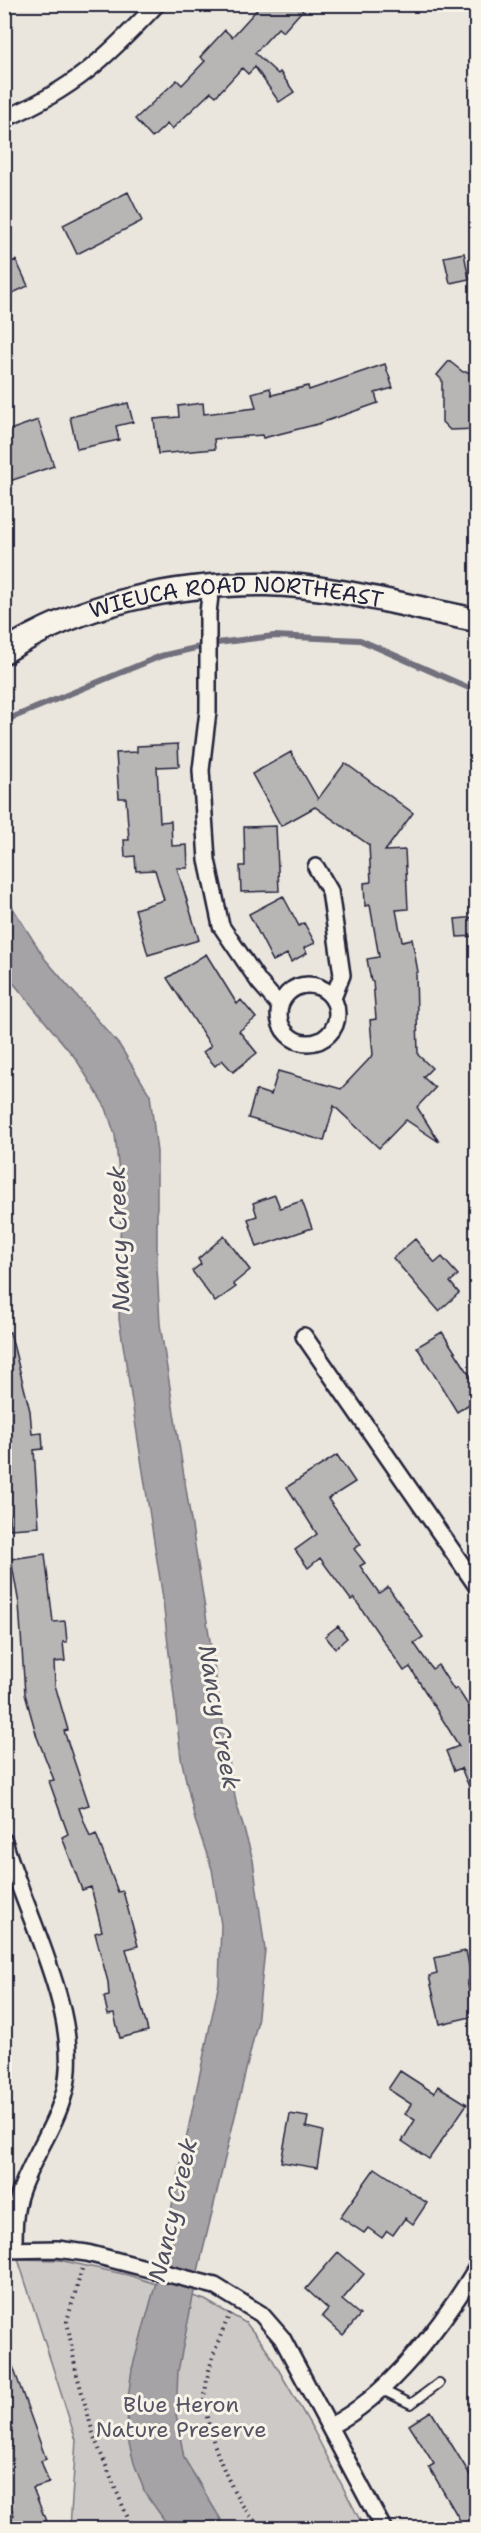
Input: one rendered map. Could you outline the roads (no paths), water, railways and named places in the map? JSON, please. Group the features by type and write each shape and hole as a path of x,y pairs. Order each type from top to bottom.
{"street":[{"path":"4,119 44,102 85,75 157,4"},
{"name":"WIEUCA ROAD NORTHEAST","path":"4,652 49,628 101,607 156,592 211,587 267,584 323,590 477,620"},
{"path":"211,587 208,613 209,704 201,770 207,860 221,926 259,982 280,1006"},
{"path":"316,867 330,891 342,975 333,998"},
{"path":"300,986 318,986 333,998 337,1007 335,1026 322,1040 312,1043 294,1040 286,1033 281,1025 280,1006 284,997 300,986"},
{"path":"304,1336 477,1585"},
{"path":"4,1841 63,2011 69,2041 69,2066 65,2091 57,2115 20,2191 9,2249 57,2249 87,2253 215,2286 261,2314 282,2338 383,2529"},
{"path":"330,2426 351,2415 409,2359 461,2294 477,2269"}],"lane":[{"path":"380,2389 411,2404 439,2383"}],"water":[{"name":"Nancy Creek","path":"4,888 14,910 45,959 120,1046 150,1095 157,1152 157,1267 160,1324 230,1767 236,1802 253,1860 265,1950 257,2024 199,2267 178,2371 176,2414 184,2458 226,2528 170,2528 145,2493 127,2435 132,2369 155,2286 219,1983 221,1925 212,1869 195,1820 181,1758 162,1592 119,1319 121,1192 115,1135 106,1108 76,1059 5,973"}],"waterway":[{"path":"4,721 161,656 217,643 274,636 360,640 476,691"}],"park label":[{"name":"Blue Heron Nature Preserve","path":"181,2416"}]}
